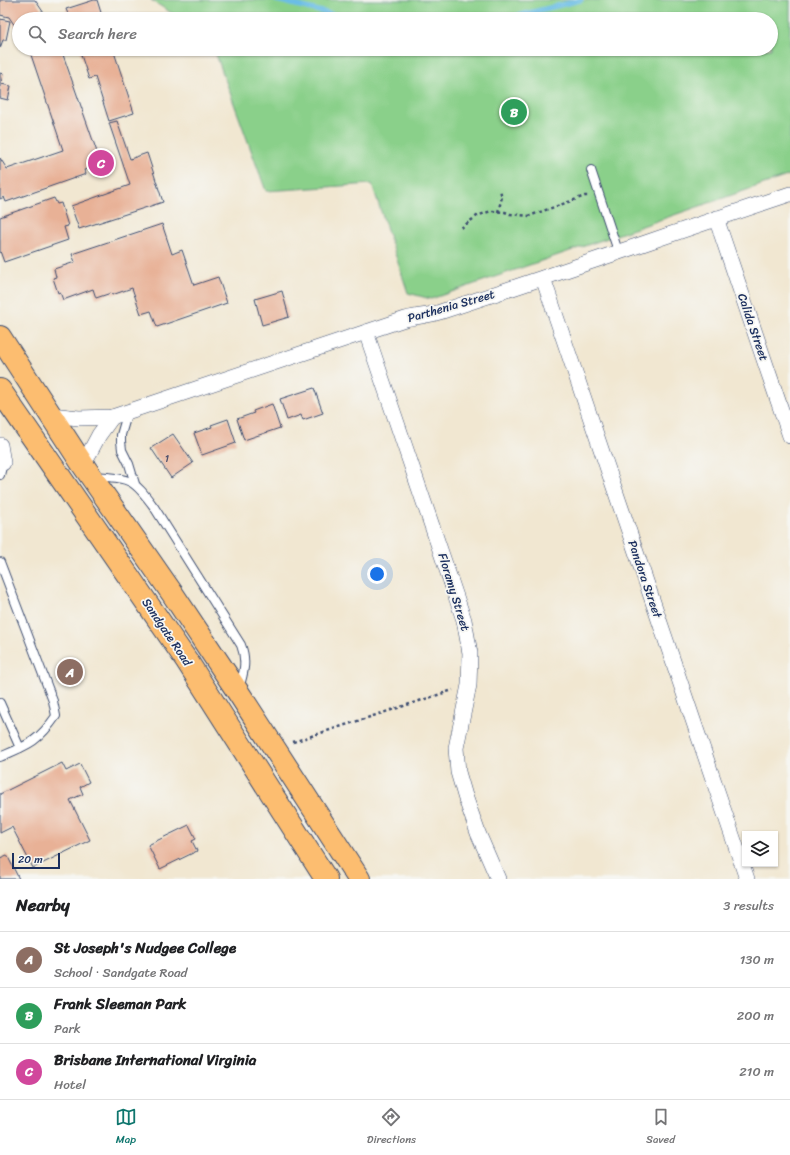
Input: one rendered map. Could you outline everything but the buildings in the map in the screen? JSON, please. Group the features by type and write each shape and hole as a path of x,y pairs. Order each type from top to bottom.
{"highway":[{"path":"0,337 87,470 238,692 359,879"},
{"name":"Sandgate Road","path":"0,390 187,661 326,879"}],"street":[{"name":"Parthenia Street","path":"51,415 80,418 112,417 409,318 439,312 543,278 618,251 790,194"},
{"name":"Calida Street","path":"716,218 790,436"},
{"name":"Pandora Street","path":"543,278 747,879"},
{"name":"Floramy Street","path":"366,332 464,620 470,653 469,685 456,748 458,772 478,833 498,879"},
{"path":"87,470 99,435 112,417"},
{"path":"0,445 1,469"}],"lane":[{"path":"592,170 618,251"},
{"path":"128,411 121,435 121,441 122,450 129,464 135,484"},
{"path":"87,470 124,479 135,484 154,508 241,645 245,662 244,676 238,692"},
{"path":"0,562 54,701 56,716 46,730 33,742 0,757"},
{"path":"0,703 20,748"}],"path":[{"path":"498,212 502,197 500,190"},
{"path":"461,228 477,216 491,211 529,216 585,196 601,198"},
{"path":"292,743 469,685"}],"green space":[{"path":"151,0 790,0 790,175 431,299 408,293 372,184 266,191 217,56 778,56 778,12 170,12"}],"waterway":[{"path":"276,0 323,12"},
{"path":"532,12 581,0"}],"place":[{"name":"Frank Sleeman Park","path":"514,112"},
{"name":"Brisbane International Virginia","path":"101,163"},
{"name":"St Joseph's Nudgee College","path":"70,672"}]}
